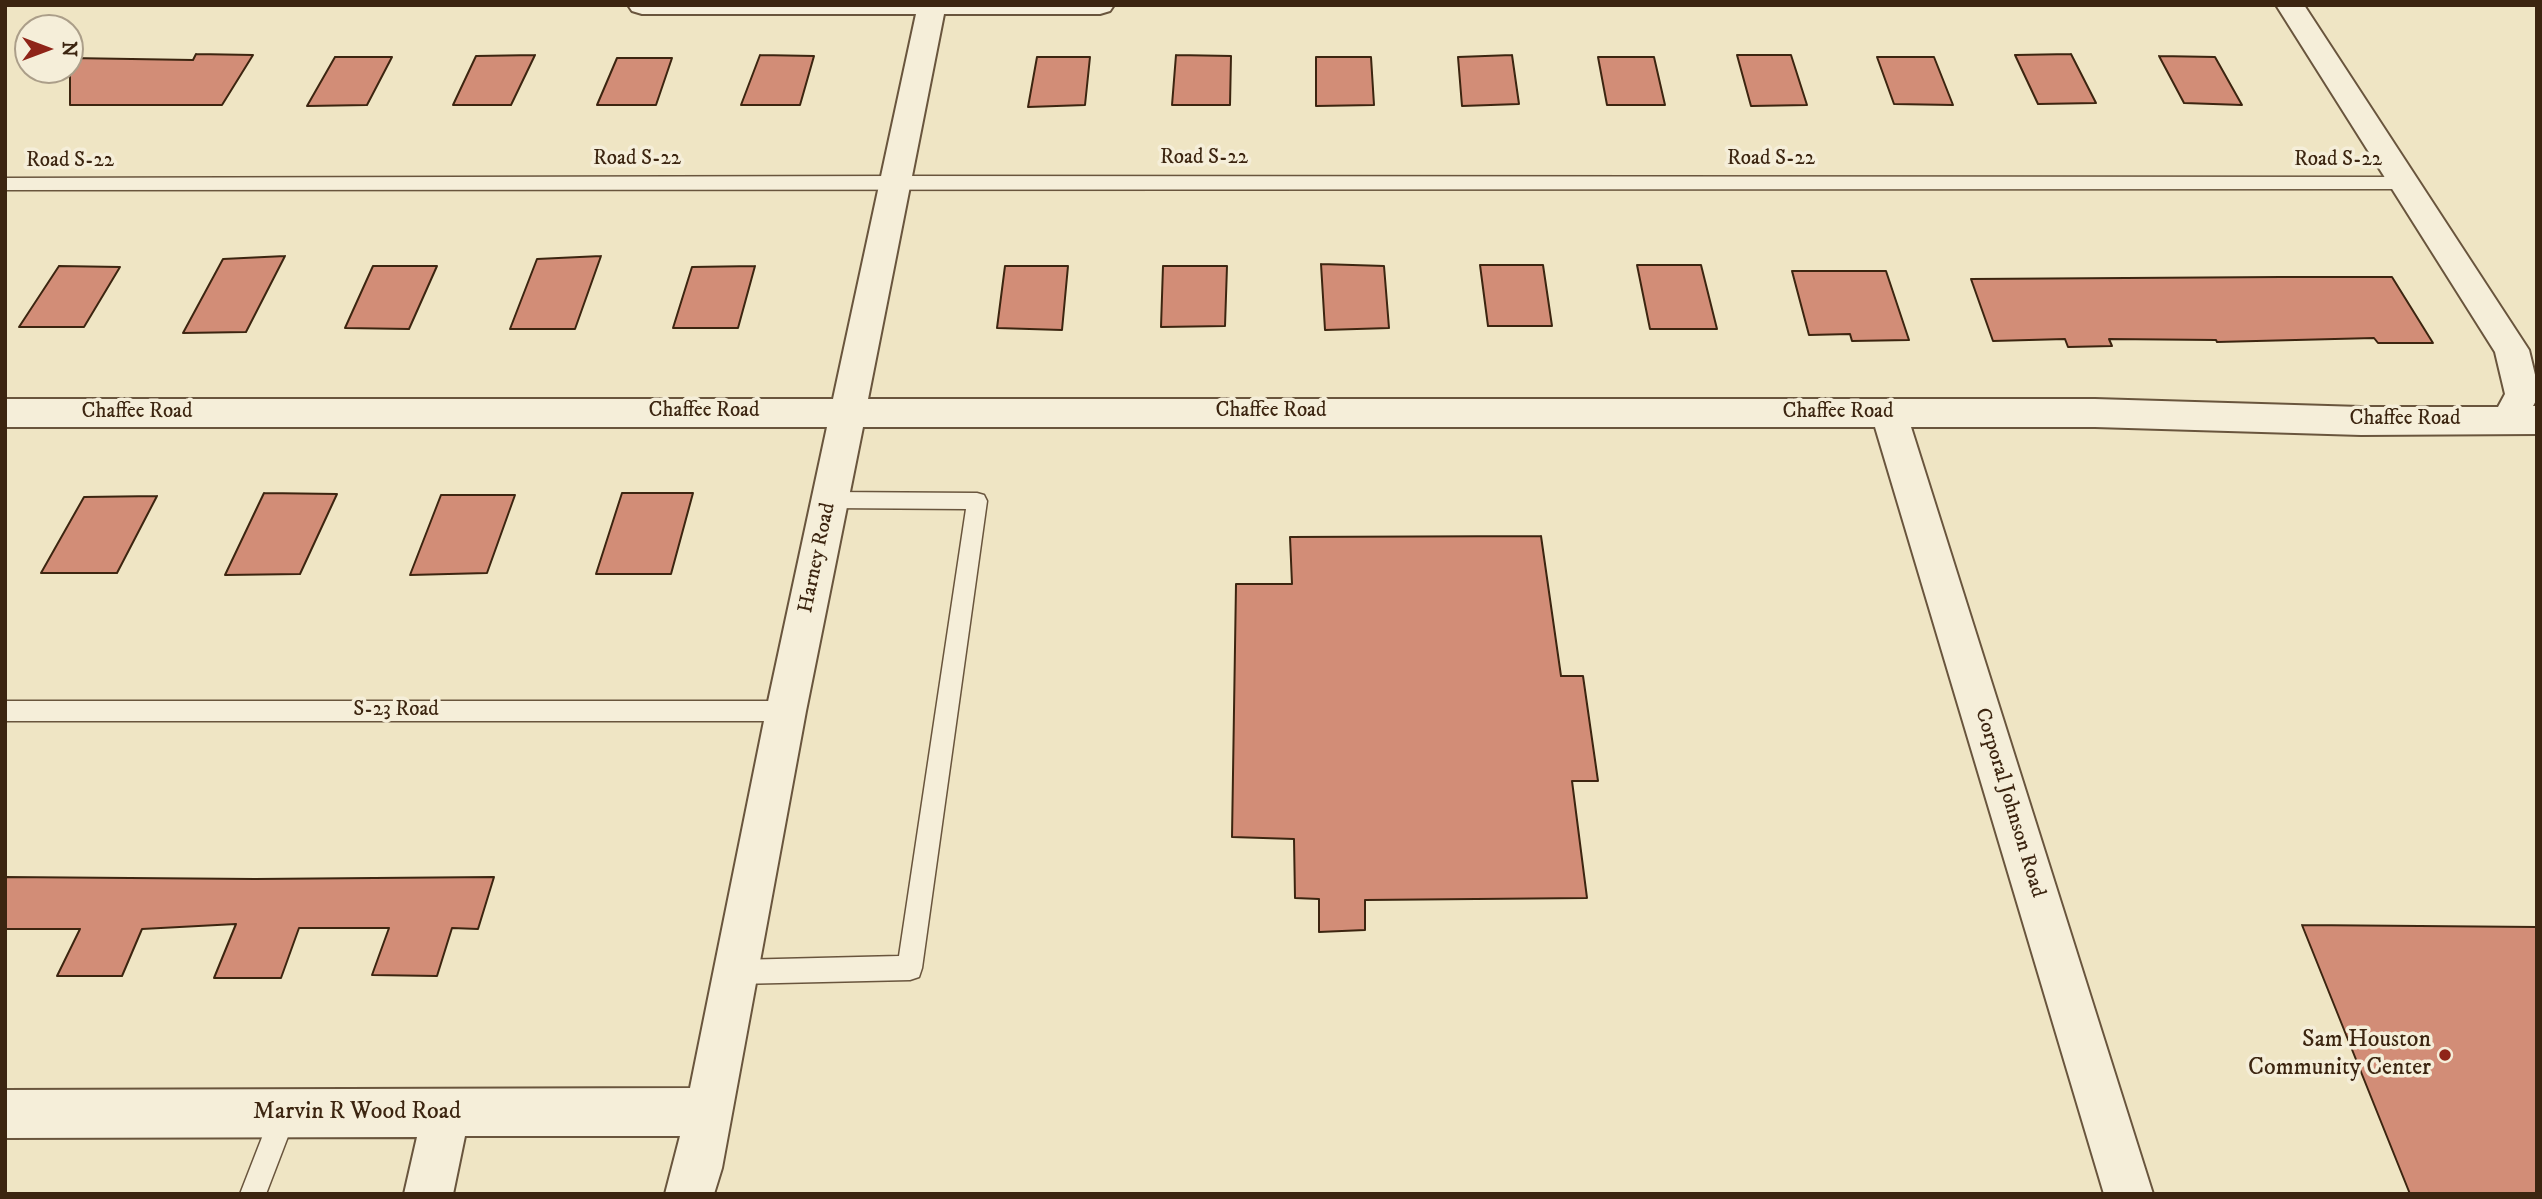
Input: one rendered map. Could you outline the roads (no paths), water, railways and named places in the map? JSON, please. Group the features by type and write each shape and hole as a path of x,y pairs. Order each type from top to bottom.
{"street":[{"path":"642,5 1100,5"},
{"name":"Harney Road","path":"689,1194 698,1168 786,712 932,5"},
{"path":"2290,5 2402,183 2512,349 2522,394 2523,420"},
{"name":"Chaffee Road","path":"5,413 2095,413 2361,421 2523,420"},
{"name":"Corporal Johnson Road","path":"1889,413 2129,1194"},
{"name":"Marvin R Wood Road","path":"5,1114 709,1112"},
{"path":"428,1194 430,1175 447,1113"}],"lane":[{"name":"Road S-22","path":"5,184 2402,183"},
{"path":"736,972 910,968 977,501 830,500"},
{"name":"S-23 Road","path":"5,711 786,712"},
{"path":"254,1194 284,1113"}],"place":[{"name":"Sam Houston Community Center","path":"2445,1055"}]}
